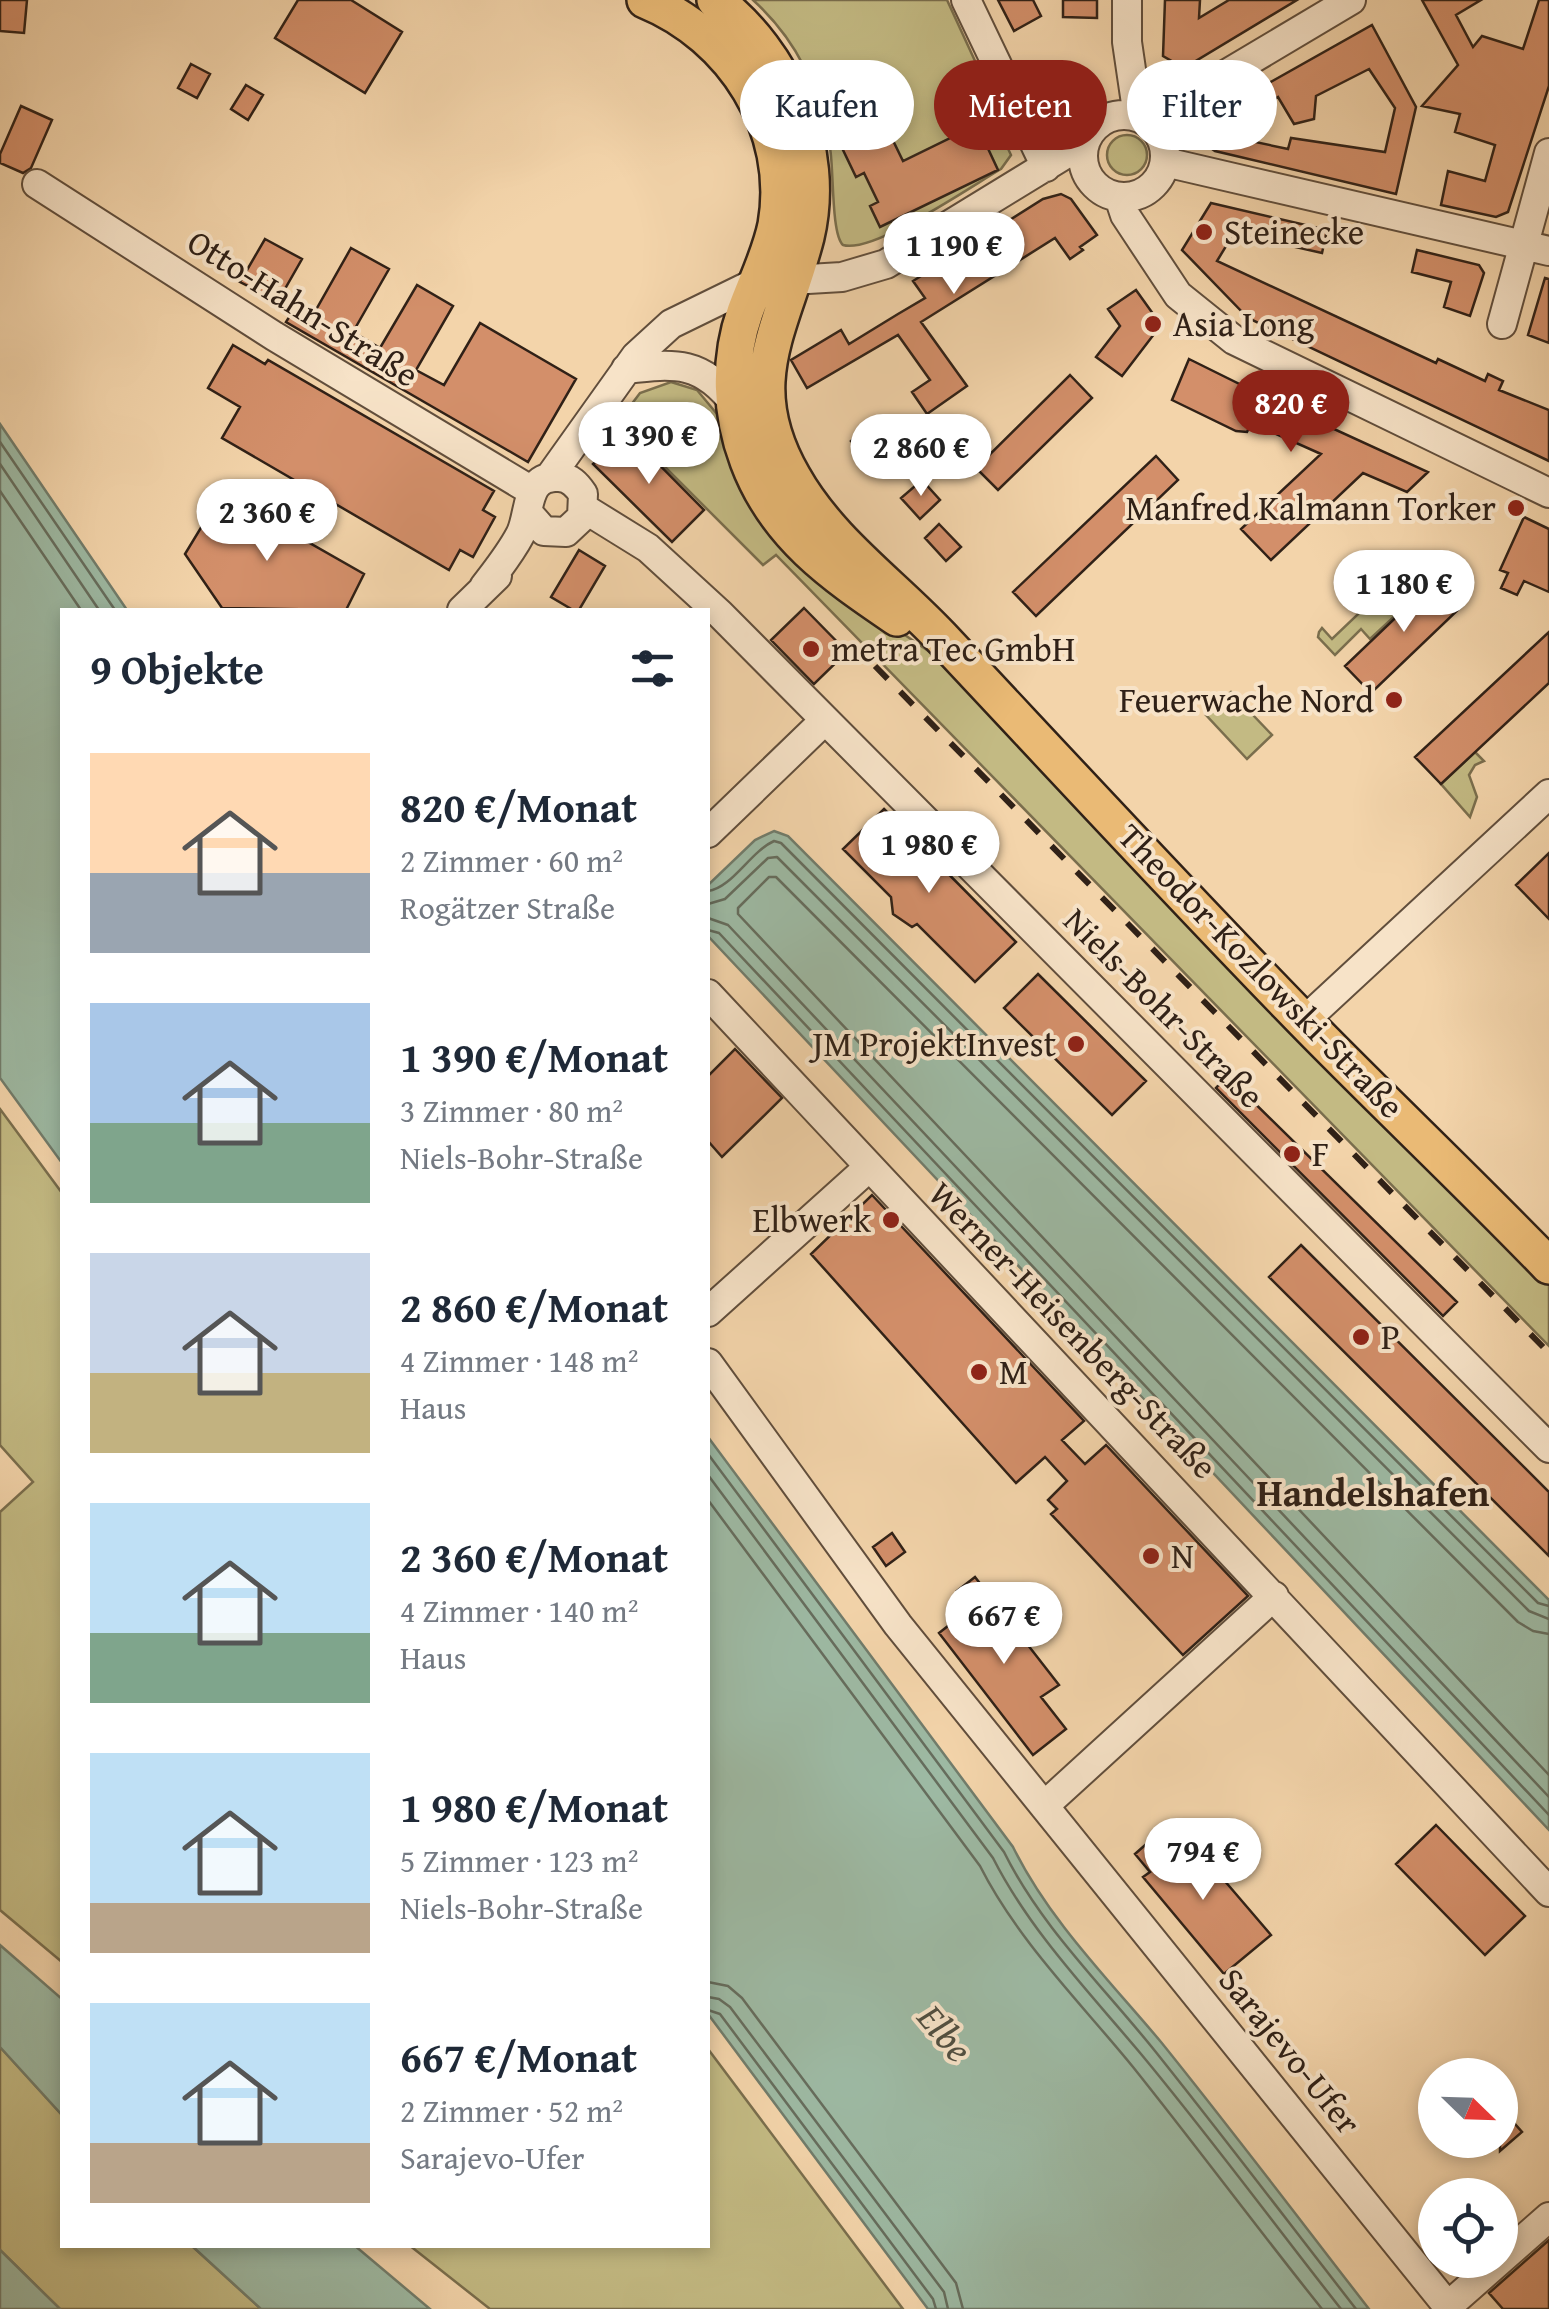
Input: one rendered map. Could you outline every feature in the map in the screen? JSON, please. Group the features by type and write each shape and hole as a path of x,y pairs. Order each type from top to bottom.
{"main road":[{"name":"Theodor-Kozlowski-Straße","path":"644,0 673,13 713,42 748,84 765,119 775,156 775,229 736,344 734,404 755,478 794,540 836,576 974,676"},
{"name":"Theodor-Kozlowski-Straße","path":"715,0 771,59 802,127 810,174 810,208 794,278 773,332 767,368 770,421 786,465 824,522 942,638 1304,1022 1549,1266"}],"street":[{"path":"966,0 1046,167"},
{"path":"1127,121 1108,118 1127,42 1128,0"},
{"path":"1249,60 1351,0"},
{"path":"1127,42 1131,60"},
{"path":"464,608 515,544 626,369 671,324 756,282 850,275 886,264 1073,150"},
{"path":"1084,150 1088,176 1101,190 1119,197 1136,196 1151,187 1165,162 1164,150"},
{"path":"1502,324 1549,153"},
{"path":"1165,162 1549,251"},
{"path":"1046,167 1088,176"},
{"name":"Otto-Hahn-Straße","path":"37,184 274,336 545,499"},
{"path":"1151,187 1155,260"},
{"path":"1119,197 1125,215 1183,299 1248,349 1549,492"},
{"path":"626,369 661,364 695,368 716,382 734,404"},
{"path":"583,494 581,517 562,533 545,499 583,494"},
{"name":"Niels-Bohr-Straße","path":"581,517 638,540 683,579 1549,1448"},
{"path":"710,831 825,720"},
{"path":"1304,1022 1549,794"},
{"name":"Werner-Heisenberg-Straße","path":"710,996 1549,1892"},
{"path":"710,1310 868,1168"},
{"name":"Sarajevo-Ufer","path":"710,1367 898,1625 1449,2308"},
{"path":"1044,1806 1274,1596"},
{"path":"1449,2308 1549,2217"}],"shaded area":[{"path":"753,0 947,0 975,60 934,60 934,150 1009,150 1011,155 1001,169 898,230 857,245 843,245 835,215 830,150 914,150 914,60 800,60 769,15"},
{"path":"1127,135 1127,150 1146,150 1146,163 1135,174 1119,174 1108,163 1108,147 1119,136"},
{"path":"671,382 697,390 717,414 726,413 818,576 946,663 1549,1279 1549,1346 776,555 763,565 619,421 640,393"},
{"path":"1421,554 1438,576 1370,639 1361,629 1335,655 1318,637 1322,628 1332,639"},
{"path":"1231,692 1272,735 1247,759 1206,715"},
{"path":"1475,752 1484,761 1475,765 1469,775 1477,797 1470,817 1441,784"},
{"path":"0,1109 60,1190 60,1960 0,1910 0,1512 33,1482 0,1445"},
{"path":"0,2047 60,2113 60,2248 194,2248 261,2309 60,2309 0,2250"},
{"path":"710,2052 903,2309 490,2309 413,2248 710,2248"}],"water":[{"path":"0,424 126,608 60,608 60,1160 0,1078"},
{"path":"774,831 788,836 1549,1600 1549,1830 710,938 710,883 755,840"},
{"name":"Elbe","path":"710,1440 1013,1847 1062,1924 1161,2042 1369,2309 928,2309 710,2017"},
{"path":"0,1945 60,1997 60,2113 0,2047"},
{"path":"194,2248 358,2248 430,2309 261,2309"},
{"path":"0,2250 60,2309 0,2309"}],"building":[{"path":"0,0 27,0 24,33 0,31"},
{"path":"298,0 351,0 402,32 365,93 275,38"},
{"path":"998,0 1033,0 1041,16 1014,31"},
{"path":"1063,0 1097,0 1097,18 1063,17"},
{"path":"1165,0 1200,0 1199,18 1229,0 1297,0 1197,60 1170,60 1163,56"},
{"path":"1422,0 1481,0 1456,15 1473,47 1482,36 1523,49 1539,0 1549,0 1549,86 1508,212 1496,217 1441,205 1448,171 1485,181 1495,145 1455,132 1460,114 1422,106 1458,65"},
{"path":"1372,25 1416,107 1396,194 1215,151 1288,149 1291,138 1385,152 1395,108 1369,69 1316,96 1314,119 1294,124 1277,98 1277,78"},
{"path":"191,64 210,74 197,98 178,88"},
{"path":"246,85 263,95 248,120 231,109"},
{"path":"21,106 52,120 31,168 23,173 0,163 0,154"},
{"path":"934,146 934,150 989,150 998,170 880,227 870,206 878,202 864,173 856,177 843,150 898,150 903,161"},
{"path":"1061,194 1071,199 1097,235 1080,247 1083,250 1070,259 1055,238 921,322 967,386 927,414 912,392 930,380 898,335 807,388 791,360 841,330 849,344 925,298 913,281 1043,199"},
{"path":"1211,203 1327,230 1322,253 1234,233 1217,261 1436,363 1438,359 1485,381 1488,374 1503,381 1499,390 1549,410 1549,461 1248,318 1182,250"},
{"path":"265,239 302,259 278,301 240,282"},
{"path":"351,248 389,269 353,332 380,348 417,285 453,306 416,370 444,385 480,323 576,379 528,462 286,322 296,306 313,315"},
{"path":"1417,250 1479,265 1484,273 1470,316 1444,307 1451,282 1412,272"},
{"path":"1545,278 1549,279 1549,343 1528,335"},
{"path":"1136,290 1161,325 1122,376 1096,357 1120,326 1108,309"},
{"path":"233,345 265,364 268,360 494,491 483,510 495,517 473,557 460,550 449,570 222,438 240,407 208,388"},
{"path":"1189,359 1428,472 1407,492 1363,473 1271,560 1241,529 1321,454 1276,434 1271,428 1252,422 1247,432 1236,431 1172,400"},
{"path":"1070,375 1092,398 998,490 976,468"},
{"path":"873,421 897,449 875,468 851,441"},
{"path":"626,431 704,510 672,542 593,464"},
{"path":"1156,456 1178,480 1036,616 1013,592"},
{"path":"922,480 940,500 920,519 901,498"},
{"path":"222,493 364,574 347,608 222,608 185,554"},
{"path":"1524,517 1549,529 1549,592 1524,581 1517,595 1501,588 1508,573 1500,570"},
{"path":"939,524 961,547 946,561 925,538"},
{"path":"579,550 605,566 580,608 570,608 551,597"},
{"path":"1437,578 1463,605 1371,693 1345,666"},
{"name":"metra Tec GmbH","path":"804,608 847,652 814,684 771,640"},
{"path":"1549,632 1549,683 1441,784 1415,757"},
{"path":"884,809 1016,942 975,982 917,924 912,927 893,914 891,897 843,849"},
{"path":"1549,853 1549,919 1516,885"},
{"path":"1038,974 1146,1081 1112,1115 1004,1008"},
{"path":"735,1049 782,1098 722,1157 710,1143 710,1074"},
{"name":"F","path":"1227,1076 1457,1302 1443,1316 1216,1088"},
{"path":"872,1195 1084,1421 1062,1440 1085,1464 1106,1445 1248,1596 1183,1655 1051,1514 1057,1509 1048,1500 1067,1481 1045,1457 1016,1483 811,1254"},
{"path":"1301,1245 1549,1492 1549,1556 1269,1277"},
{"path":"892,1533 905,1552 886,1566 873,1547"},
{"path":"975,1577 1059,1685 1041,1697 1066,1729 1033,1755 939,1633 971,1608 957,1591"},
{"path":"1436,1825 1525,1916 1485,1955 1396,1864"},
{"path":"1188,1838 1271,1935 1224,1974 1143,1877 1150,1872 1135,1854 1152,1839 1167,1856"},
{"path":"1549,2240 1549,2309 1503,2309 1489,2293 1506,2278 1518,2278 1518,2267"}],"railway":[{"path":"875,666 1549,1353"}],"place":[{"name":"Steinecke","path":"1204,232"},
{"name":"Asia Long","path":"1153,324"},
{"name":"Manfred Kalmann Torker","path":"1516,508"},
{"name":"metra Tec GmbH","path":"811,649"},
{"name":"Feuerwache Nord","path":"1394,700"},
{"name":"JM ProjektInvest","path":"1076,1044"},
{"name":"F","path":"1292,1154"},
{"name":"Elbwerk","path":"891,1220"},
{"name":"P","path":"1361,1337"},
{"name":"M","path":"979,1372"},
{"name":"N","path":"1151,1556"}],"district":[{"name":"Handelshafen","path":"1373,1493"}]}
